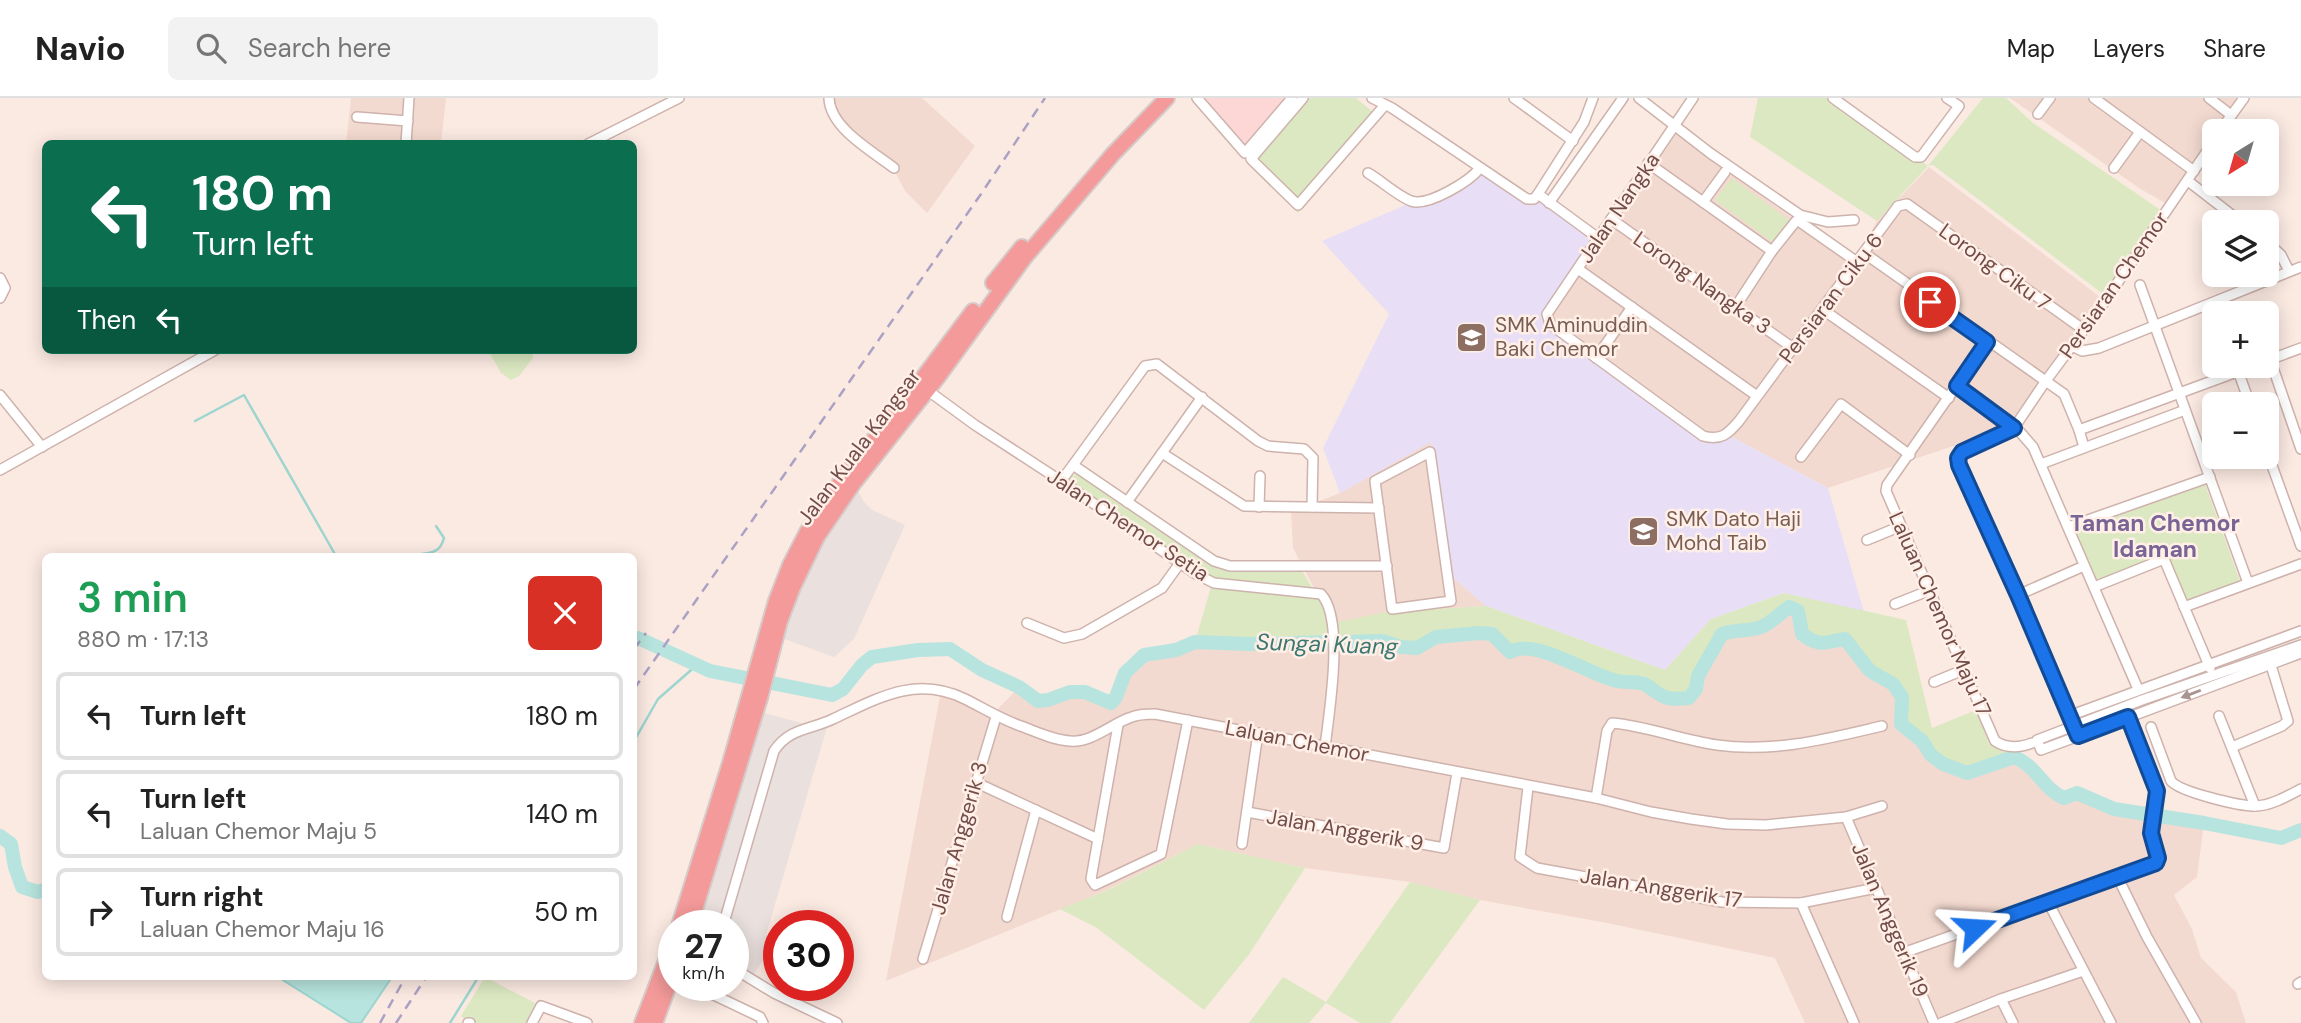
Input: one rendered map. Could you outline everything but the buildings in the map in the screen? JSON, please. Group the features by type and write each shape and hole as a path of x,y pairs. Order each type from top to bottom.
{"highway":[{"name":"Jalan Kuala Kangsar","path":"694,910 761,671 776,601 807,532 843,478 923,387 1008,263 1118,134 1164,99"},
{"name":"Jalan Kuala Kangsar","path":"684,910 754,696"},
{"path":"642,1023 658,982"},
{"path":"654,1023 662,1001"}],"street":[{"path":"406,140 409,98"},
{"path":"596,140 679,98"},
{"path":"828,98 830,108 841,124 894,168"},
{"path":"1197,98 1245,153 1292,98"},
{"path":"1303,98 1251,159 1298,205 1388,106 1399,98"},
{"path":"1373,98 1527,199 1536,197 1549,203 1598,238"},
{"path":"1514,98 1573,141"},
{"path":"1536,197 1584,122 1592,98"},
{"path":"1549,203 1623,98"},
{"path":"1639,98 1710,153 1800,215 1818,221 1854,220"},
{"name":"Jalan Nangka","path":"1547,318 1547,314 1693,98"},
{"path":"1833,98 1921,158 1959,106 1947,98"},
{"path":"2038,114 2050,98"},
{"path":"2094,98 2194,171"},
{"path":"2209,98 2231,114"},
{"path":"2228,119 2244,98"},
{"path":"357,117 408,121"},
{"path":"2114,168 2140,132"},
{"name":"Persiaran Chemor","path":"2014,428 2202,159"},
{"path":"1648,163 1772,251"},
{"path":"1368,173 1412,201 1422,202 1451,190 1472,177 1480,168"},
{"path":"1703,202 1725,172"},
{"path":"2188,181 2225,210"},
{"name":"Lorong Ciku 7","path":"1907,204 2084,330"},
{"name":"Persiaran Ciku 6","path":"1547,318 1550,324 1703,436 1713,439 1726,436 1898,206 1907,204"},
{"name":"Lorong Nangka 3","path":"1611,219 1793,348"},
{"path":"1735,306 1796,221 1857,262"},
{"path":"1864,253 2068,399 2084,447"},
{"path":"2279,253 2289,271"},
{"path":"2072,346 2088,351 2301,267"},
{"path":"1578,269 1757,397"},
{"path":"0,278 5,288 0,298"},
{"path":"2140,285 2248,583"},
{"path":"1596,358 1632,307"},
{"path":"1822,309 1949,398"},
{"path":"1801,457 1841,404 1909,455 1987,342"},
{"path":"2279,357 2300,350"},
{"path":"0,470 208,354"},
{"path":"1061,481 1145,366 1157,364 1268,446 1304,449 1313,458 1312,507"},
{"path":"2079,430 2219,378"},
{"path":"2275,378 2301,449"},
{"path":"1957,386 2014,428 2033,447 2138,689"},
{"name":"Jalan Chemor Setia","path":"923,387 994,438 1214,583 1321,594 1330,608 1334,657 1325,747"},
{"path":"0,395 42,447"},
{"path":"1127,502 1202,397"},
{"path":"2041,464 2185,410"},
{"path":"2014,428 1962,452 1958,458 1959,465 2076,731"},
{"path":"1430,452 1451,601 1392,609 1379,509 1375,481 1430,452"},
{"path":"1162,453 1244,506 1379,509"},
{"name":"Laluan Chemor Maju 17","path":"1909,455 1887,485 1886,491 1995,741 2016,748 2076,731"},
{"path":"1073,465 1214,561 1230,566 1387,566"},
{"path":"2273,469 2301,546"},
{"path":"1259,507 1260,476"},
{"path":"2068,527 2210,477"},
{"path":"1867,540 1901,526"},
{"path":"2094,587 2164,559 2215,680"},
{"path":"1027,623 1064,638 1082,634 1161,588 1180,563"},
{"path":"2184,607 2301,564"},
{"path":"2018,595 2084,566"},
{"path":"1895,604 1928,590"},
{"path":"2069,716 2301,631"},
{"path":"2270,661 2301,645"},
{"path":"2076,731 2215,680 2301,653"},
{"path":"2232,747 2288,721 2270,661"},
{"path":"1934,682 1963,670"},
{"path":"2076,731 2128,717 2215,680"},
{"name":"Laluan Chemor","path":"728,910 779,743 793,732 831,720 883,696 920,688 942,690 965,699 996,717 1071,741 1083,740 1138,714 1155,714 1596,798 1651,812 1727,824 1766,825 1846,817 1882,806"},
{"path":"2219,716 2255,806"},
{"name":"Jalan Anggerik 3","path":"923,960 996,717"},
{"path":"1903,953 2152,866 2158,858 2151,833 2157,800 2154,780 2128,717"},
{"path":"1118,725 1091,879 1095,885 1161,854 1188,720"},
{"path":"1596,798 1607,731 1612,723 1717,745 1761,749 1882,726"},
{"path":"2151,727 2173,785 2221,800 2255,806 2272,802 2301,789"},
{"path":"1242,844 1258,733"},
{"name":"Jalan Anggerik 9","path":"1247,812 1444,848 1457,773"},
{"path":"975,782 1098,839"},
{"name":"Jalan Anggerik 17","path":"1528,787 1520,857 1537,868 1698,899 1746,903 1801,903 1876,888"},
{"path":"1007,917 1036,810"},
{"name":"Jalan Anggerik 19","path":"1846,817 1934,1023"},
{"path":"2118,878 2147,937 2196,1023"},
{"path":"2048,902 2112,1023"},
{"path":"1801,903 1854,1023"},
{"path":"1941,1023 2083,971"},
{"path":"749,978 774,993 837,1023"},
{"path":"2001,999 2014,1023"},
{"path":"727,1001 760,1017 763,1023"},
{"path":"532,1023 541,1006 587,1023"}],"shaded area":[{"path":"351,98 446,98 441,140 346,140"},
{"path":"829,98 922,98 975,146 927,213 905,191 893,168 841,124"},
{"path":"1192,98 1310,98 1252,164"},
{"path":"2010,98 2246,98 2231,119 2202,119 2202,162 2172,207 2139,188"},
{"path":"1674,124 1723,167 1854,264 1877,221 1929,167 2104,300 2010,427 1828,488 1726,434 1695,432 1547,319"},
{"name":"SMK Dato Haji Mohd Taib","path":"1486,170 1527,199 1538,195 1598,238 1547,319 1695,432 1726,434 1828,488 1864,612 1784,593 1711,619 1665,670 1486,606 1450,575 1431,442 1340,493 1323,448 1389,314 1322,241"},
{"path":"1431,441 1450,575 1486,606 1386,612 1333,624 1293,548 1291,512 1340,493"},
{"path":"854,484 872,510 905,525 854,639 834,657 776,636 786,605"},
{"path":"1789,607 1798,611 1802,633 1825,644 1845,639 1870,671 1893,684 1902,697 1901,724 1922,741 1931,755 1943,764 1967,773 2014,757 2027,762 2050,792 2064,798 2077,793 2114,809 2204,823 2197,877 2174,895 2192,929 2201,958 2236,992 2246,1023 1805,1023 1775,958 1480,900 1410,882 1305,868 1198,844 1105,891 886,981 941,691 994,713 1019,687 1038,701 1070,692 1084,692 1111,703 1125,673 1144,655 1176,650 1195,642 1249,644 1382,641 1401,647 1417,648 1436,637 1479,633 1492,634 1501,645 1574,662 1619,682 1631,681 1645,685 1667,698 1696,689 1698,676 1722,634 1734,630 1749,630 1774,620"},
{"path":"756,711 809,725 830,717 773,910 763,910 763,960 750,980 749,910 695,910"}],"green space":[{"path":"1310,98 1356,98 1379,117 1298,213 1252,164"},
{"path":"1758,98 1832,98 1928,166 1877,221 1750,137"},
{"path":"1983,98 2006,98 2033,123 2165,213 2107,297 1933,165 1928,166"},
{"path":"1732,178 1789,220 1772,242 1715,200"},
{"path":"490,354 532,354 533,358 519,376 511,380 501,373"},
{"path":"1079,473 1124,506 1213,563 1301,569 1333,623 1386,612 1486,606 1665,670 1711,619 1784,593 1906,620 1932,728 1976,710 1989,744 2014,757 1967,773 1943,764 1931,755 1922,741 1901,724 1902,697 1893,684 1870,671 1845,639 1818,643 1802,634 1798,611 1789,607 1761,627 1722,634 1698,676 1696,689 1689,698 1678,699 1665,697 1644,684 1606,678 1548,653 1521,649 1510,652 1492,634 1436,637 1417,648 1401,647 1382,641 1249,644 1195,642 1213,580 1062,480"},
{"path":"2205,484 2241,584 2186,603 2167,557 2094,584 2073,532"},
{"path":"1198,844 1305,868 1250,953 1204,1010 1097,928 1060,909 1106,891"},
{"path":"1410,882 1480,900 1390,1023 1360,1023 1326,1003 1309,1023 1249,1023 1283,977 1326,1002"},
{"path":"483,980 491,980 541,1006 532,1023 470,1023 461,1016"}],"water":[{"path":"283,980 390,980 361,1023 351,1023"}],"waterway":[{"path":"195,421 244,395 334,553"},
{"path":"428,553 440,547 444,538 436,526"},
{"name":"Sungai Kuang","path":"637,638 710,671 832,695 843,689 872,657 918,650 950,649 982,670 1019,687 1038,701 1070,692 1085,692 1111,703 1125,673 1144,655 1176,650 1195,642 1249,644 1382,641 1401,647 1417,648 1436,637 1479,633 1492,634 1510,652 1521,649 1548,653 1606,678 1644,684 1662,696 1676,699 1689,698 1696,689 1698,676 1722,634 1761,627 1789,607 1798,611 1802,634 1818,643 1845,639 1870,671 1893,684 1902,697 1901,724 1922,741 1931,755 1943,764 1967,773 2014,757 2029,766 2051,789 2064,798 2077,793 2114,809 2281,838 2301,830"},
{"path":"637,736 658,699 698,664"},
{"name":"Sungai Kuang","path":"0,836 11,844 22,887 38,892 42,890"},
{"path":"450,1023 477,980"}],"railway":[{"path":"637,685 981,194 1045,98"},
{"path":"637,645 646,633"},
{"path":"380,1023 404,980"},
{"path":"396,1023 424,980"}],"place":[{"name":"SMK Aminuddin Baki Chemor","path":"1472,337"},
{"name":"SMK Dato Haji Mohd Taib","path":"1643,531"}],"district":[{"name":"Taman Chemor Idaman","path":"2155,536"}],"route":[{"path":"1930,302 1987,342 1957,386 2014,428 1962,452 1958,458 1959,465 2078,736 2128,717 2157,791 2151,833 2158,858 2156,863 1975,928"}]}
